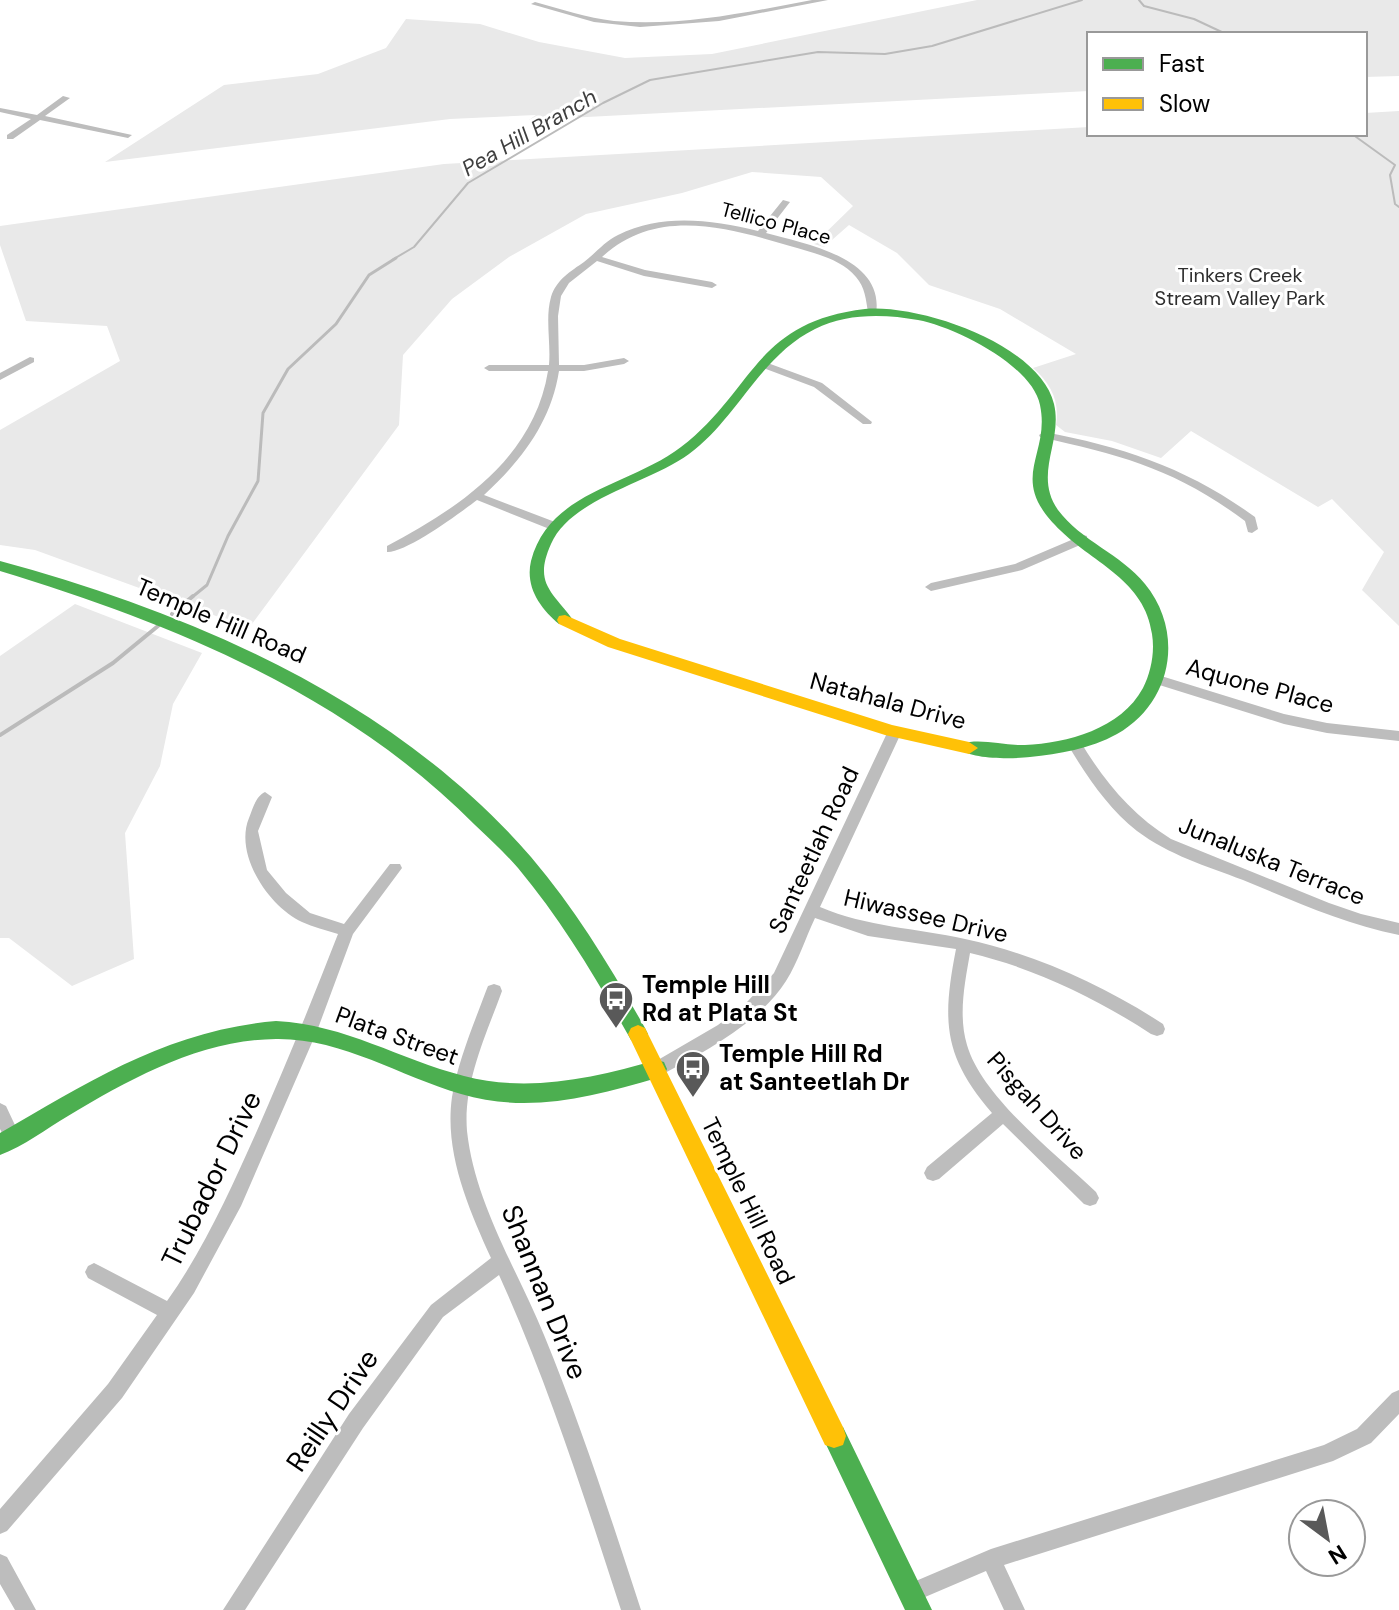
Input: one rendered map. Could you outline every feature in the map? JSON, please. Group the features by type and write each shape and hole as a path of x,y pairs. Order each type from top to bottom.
{"street":[{"path":"538,2 593,20 627,24 708,21 824,0"},
{"path":"10,137 66,98"},
{"path":"0,110 128,135"},
{"path":"760,234 786,202"},
{"name":"Tellico Place","path":"391,549 421,534 477,496 506,467 533,431 545,408 554,368 556,294 562,284 621,237 664,224 717,224 760,234 829,255 847,264 868,285 873,312"},
{"path":"595,258 644,273 712,285"},
{"path":"477,496 551,525 571,511 673,460 765,365 810,326 843,316 873,312 904,314 944,323 1009,361 1033,380 1046,399 1036,481 1041,496 1054,516 1125,574 1150,603 1161,636 1158,680"},
{"path":"0,377 30,360"},
{"path":"489,368 596,367 624,361"},
{"path":"765,365 818,385 867,422"},
{"path":"1044,435 1115,448 1152,461 1227,502 1251,520 1252,529"},
{"name":"Natahala Drive","path":"551,525 545,532 536,560 537,583 549,605 574,627 638,652 895,731 979,750 1012,751 1075,745 1126,720 1142,705 1158,680"},
{"path":"931,587 1018,567 1083,539"},
{"name":"Temple Hill Road","path":"0,566 56,580 250,655 366,720 430,768 510,842 573,920 599,959 657,1069 915,1602"},
{"name":"Aquone Place","path":"1158,680 1284,719 1327,728 1399,736"},
{"name":"Santeetlah Road","path":"657,1069 714,1040 763,998 780,977 895,731"},
{"name":"Junaluska Terrace","path":"1075,745 1090,771 1118,804 1155,836 1183,851 1317,905 1371,924 1399,929"},
{"path":"265,797 251,831 260,872 274,890 305,917 347,931"},
{"name":"Trubador Drive","path":"0,1524 115,1391 188,1287 223,1226 309,1031 347,931 395,868"},
{"name":"Hiwassee Drive","path":"813,911 865,931 964,945 1092,992 1157,1029"},
{"name":"Pisgah Drive","path":"964,945 956,1002 958,1044 971,1073 1004,1113 1090,1198"},
{"name":"Shannan Drive","path":"494,991 463,1086 459,1129 463,1151 501,1262 547,1365 631,1610"},
{"name":"Plata Street","path":"6,1142 145,1064 180,1049 246,1032 309,1031 349,1039 463,1086 520,1094 557,1094 598,1087 657,1069"},
{"path":"0,1111 6,1142"},
{"path":"933,1173 1004,1113"},
{"name":"Reilly Drive","path":"233,1610 356,1421 437,1311 501,1262"},
{"path":"94,1272 169,1312"},
{"path":"915,1602 991,1559 1326,1454 1364,1436 1399,1400"},
{"path":"991,1559 1015,1610"},
{"path":"0,1564 26,1610"}],"green space":[{"path":"977,0 1399,0 1399,76 1367,77 1367,32 1087,32 1087,91 529,120 536,115 450,119 105,162 224,85 318,74 386,48 406,19 480,24 539,42 625,58 712,54"},
{"name":"Tinkers Creek Stream Valley Park","path":"1399,111 1399,626 1362,590 1384,552 1332,499 1318,507 1191,431 1161,458 1112,441 1065,432 1056,425 1057,408 1053,394 1033,368 1076,354 1000,309 929,285 897,253 849,225 824,247 814,244 853,206 821,177 752,172 682,193 586,214 509,257 452,299 403,355 399,425 249,628 35,550 0,545 0,430 120,361 107,326 26,321 0,245 0,226 444,164 1087,127 1087,136 1367,136 1367,113"},
{"path":"75,604 202,653 173,704 160,766 125,833 134,959 72,986 9,938 0,938 0,656"}],"waterway":[{"name":"Pea Hill Branch","path":"392,260 414,247 468,183 603,103 650,80 818,52 885,54 932,46 1082,0"},
{"path":"1139,0 1144,6 1194,19 1222,32"},
{"path":"1355,136 1395,165 1390,175 1395,204 1399,207"},
{"name":"Pea Hill Branch","path":"191,598 207,585 228,536 258,481 263,413 288,369 336,324 369,275 396,258"},
{"name":"Pea Hill Branch","path":"172,614 193,596"},
{"name":"Pea Hill Branch","path":"0,735 113,663 158,626"}],"traffic: fast":[{"path":"873,312 918,316 947,325 1000,352 1031,377 1047,404 1047,432 1039,468 1042,494 1050,509 1072,534 1138,585 1152,606 1160,630 1160,663 1151,691 1134,713 1111,729 1084,741 1055,748 1025,751 969,748"},
{"path":"565,620 544,598 537,577 543,544 556,525 596,496 667,463 687,449 717,419 760,367 791,338 824,321 873,312"},
{"path":"0,566 100,596 196,633 287,677 373,730 452,791 523,862 586,942 638,1034"},
{"path":"0,1145 132,1070 167,1054 238,1033 276,1030 324,1036 348,1042 461,1085 510,1094 584,1088 657,1069"},
{"path":"834,1436 919,1610"}],"traffic: slow":[{"path":"565,620 614,643 891,731 969,748"},
{"path":"638,1034 834,1436"}],"place":[{"name":"Temple Hill Rd at Plata St","path":"616,1030"},
{"name":"Temple Hill Rd at Santeetlah Dr","path":"693,1099"}]}
